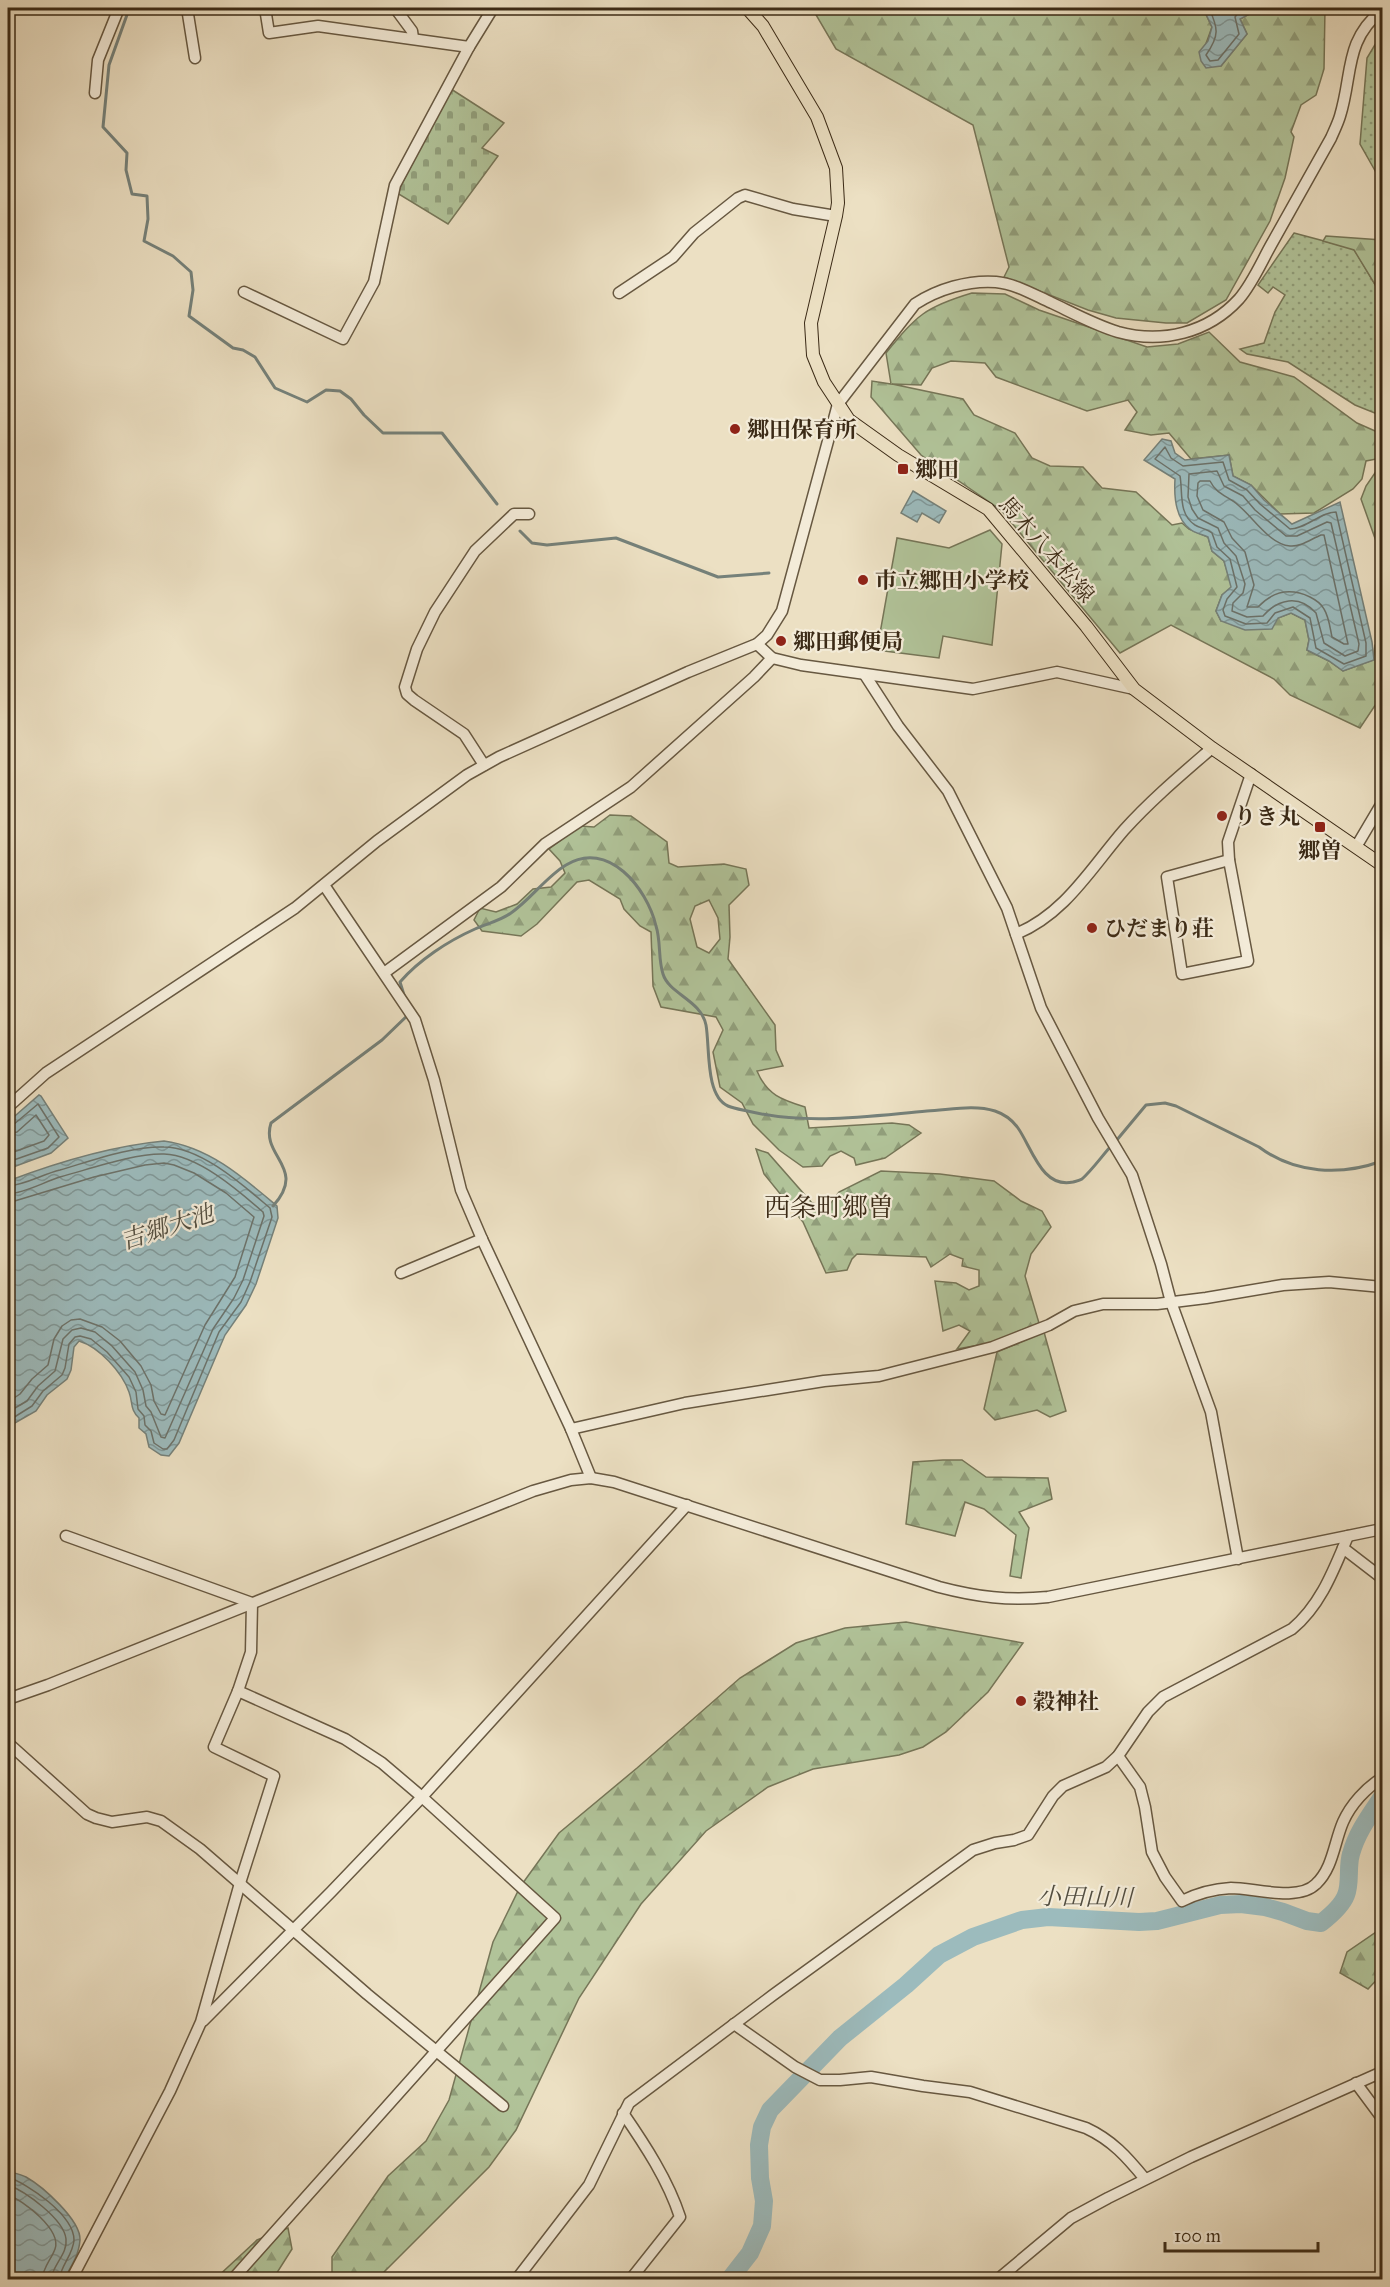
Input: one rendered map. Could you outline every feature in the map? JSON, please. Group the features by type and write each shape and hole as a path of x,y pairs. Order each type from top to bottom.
{"main road":[{"name":"馬木八本松線","path":"747,8 763,26 817,117 836,168 837,216 811,323 813,355 824,382 849,420 898,456 988,509 1086,626 1134,689 1212,748 1383,865"}],"street":[{"path":"95,93 98,60 119,8"},
{"path":"187,8 195,58"},
{"path":"265,8 269,33 318,26 469,47"},
{"path":"395,8 411,31 413,38"},
{"path":"244,292 343,339 374,282 396,185 469,47 493,8"},
{"path":"8,1107 46,1073 256,935 324,885 412,813 467,775 499,757 757,644 767,635 782,611 838,404 915,304 929,295 972,283 996,282 1013,286 1107,328 1140,335 1168,336 1188,333 1215,319 1240,297 1249,284 1331,138 1340,116 1355,46 1361,32 1372,18 1383,10"},
{"path":"619,293 673,257 694,233 745,195 793,209 837,216"},
{"path":"484,765 464,734 414,700 405,687 417,649 435,612 475,551 514,514 529,514"},
{"path":"757,644 771,658 801,665 973,689 1057,672 1134,689"},
{"path":"384,973 501,887 545,844 631,787 754,677 771,658"},
{"path":"865,675 898,726 948,791 1007,908 1041,1008 1132,1175 1171,1302 1211,1412 1238,1559"},
{"path":"1016,934 1033,927 1079,888 1124,830 1169,785 1212,748"},
{"path":"1228,860 1167,877 1182,974 1248,961 1228,860 1228,842 1251,774"},
{"path":"1356,847 1383,803"},
{"path":"324,885 415,1020 434,1080 461,1190 571,1429 591,1479"},
{"path":"400,1273 482,1239"},
{"path":"571,1429 685,1403 824,1381 879,1376 993,1347 1039,1330 1074,1311 1103,1304 1171,1302 1283,1285 1329,1282 1383,1287"},
{"path":"8,1700 533,1491 572,1480 591,1479 614,1482 939,1587 976,1596 1021,1600 1048,1598 1383,1528"},
{"path":"201,2022 294,1930 422,1797 687,1505"},
{"path":"66,1536 252,1603"},
{"path":"516,2280 589,2185 629,2103 973,1850 1014,1840 1028,1834 1040,1813 1063,1786 1106,1767 1118,1756 1148,1712 1163,1697 1292,1629 1302,1621 1319,1599 1348,1536"},
{"path":"1343,1548 1383,1578"},
{"path":"70,2280 170,2091 201,2022 240,1883 274,1776 214,1747 238,1691 251,1652 252,1603"},
{"path":"232,2280 555,1918 382,1763 345,1738 238,1691"},
{"path":"8,1743 87,1814 112,1822 147,1817 161,1821 200,1849 435,2051 503,2106"},
{"path":"1118,1756 1140,1787 1146,1807 1152,1851 1164,1877 1182,1900 1202,1892 1231,1888 1291,1894 1304,1892 1315,1885 1330,1864 1343,1822 1353,1804 1383,1778"},
{"path":"734,2024 795,2067 820,2080 872,2077 970,2092 1086,2128 1101,2135 1120,2149 1145,2179"},
{"path":"997,2280 1071,2218 1145,2179 1383,2072"},
{"path":"1356,2083 1383,2118"},
{"path":"623,2113 644,2144 675,2202 680,2217 630,2280"}],"green space":[{"path":"812,8 1203,8 1212,27 1204,49 1221,66 1247,34 1240,19 1255,11 1254,8 1325,8 1324,69 1316,95 1301,105 1291,132 1294,137 1285,178 1270,221 1226,300 1187,323 1116,318 1088,310 1004,277 1009,267 973,125 836,49"},
{"path":"1382,33 1382,183 1360,144 1367,58"},
{"path":"451,89 504,123 482,148 498,156 448,224 397,193"},
{"path":"1294,233 1354,249 1382,296 1382,416 1355,405 1288,362 1247,354 1240,349 1264,343 1275,312 1285,295 1273,287 1268,293 1258,285"},
{"path":"1326,236 1382,240 1382,296 1354,250 1323,241"},
{"path":"972,293 1005,294 1039,310 1147,347 1178,344 1209,332 1240,362 1294,377 1357,423 1382,434 1382,458 1366,461 1362,479 1353,489 1314,513 1280,514 1251,485 1233,476 1229,455 1191,459 1169,433 1151,435 1125,430 1137,412 1128,400 1087,411 996,377 985,363 951,361 932,368 921,385 892,384 963,399 974,415 1015,433 1032,458 1050,466 1083,467 1102,488 1136,492 1172,525 1182,523 1189,529 1208,537 1212,551 1224,561 1232,587 1222,595 1216,611 1221,621 1278,618 1291,613 1305,620 1309,640 1307,650 1343,671 1373,660 1375,645 1382,643 1382,695 1360,728 1290,695 1274,679 1171,625 1120,653 1001,510 921,455 871,397 872,381 891,384 886,353 914,321 932,308"},
{"path":"1379,467 1382,467 1382,558 1361,499 1366,486"},
{"path":"990,530 1002,544 992,645 943,636 939,658 877,650 897,538 949,548"},
{"path":"610,815 631,816 667,842 669,863 678,867 724,864 746,869 749,885 729,905 728,959 775,1025 776,1050 783,1066 757,1071 765,1086 789,1102 805,1107 809,1128 892,1123 909,1125 921,1133 885,1158 856,1165 854,1158 841,1151 830,1156 822,1166 803,1167 779,1150 753,1124 742,1103 720,1087 713,1052 723,1030 716,1017 661,1007 653,986 651,932 640,926 624,909 620,899 589,880 577,882 537,924 521,936 482,931 474,920 480,908 496,912 517,904 533,889 551,887 565,873 560,861 549,849 580,826 594,827","holes":["709,900 718,918 720,939 709,953 697,947 690,919 695,906"]},
{"path":"756,1149 768,1153 812,1203 828,1207 839,1192 881,1171 940,1174 994,1181 1021,1201 1042,1211 1051,1227 1031,1254 1025,1276 1039,1323 990,1343 957,1349 970,1331 959,1325 943,1331 935,1281 956,1283 969,1290 979,1286 979,1270 962,1266 963,1259 950,1254 931,1267 926,1257 857,1254 847,1270 826,1273 803,1222 764,1174"},
{"path":"1044,1332 1066,1411 1050,1417 1037,1410 995,1420 984,1409 997,1352"},
{"path":"962,1460 986,1477 1048,1478 1052,1499 1019,1512 1029,1528 1021,1578 1010,1576 1016,1535 984,1509 965,1502 955,1536 906,1524 913,1462"},
{"path":"906,1622 1023,1643 988,1692 946,1732 923,1747 899,1755 813,1769 768,1787 706,1831 641,1904 579,1998 516,2130 489,2167 377,2279 332,2280 332,2257 388,2176 426,2141 449,2100 493,1942 520,1887 559,1833 740,1678 796,1643 845,1628"},
{"path":"1382,1928 1382,1974 1368,1989 1340,1973 1347,1952"},
{"path":"288,2228 292,2249 273,2279 214,2280 257,2240"}],"water":[{"path":"1203,8 1254,8 1255,11 1240,19 1247,34 1221,66 1206,68 1201,61 1199,52 1208,41 1212,27"},
{"path":"1162,439 1171,441 1175,453 1185,460 1229,455 1233,476 1251,485 1264,500 1292,524 1340,502 1372,642 1374,660 1343,671 1307,650 1309,640 1305,620 1291,613 1278,618 1272,629 1245,630 1221,621 1216,611 1222,595 1231,587 1224,561 1212,551 1208,537 1192,530 1181,519 1175,499 1175,479 1144,460"},
{"path":"913,491 946,511 939,523 922,513 917,522 901,513"},
{"path":"39,1095 68,1138 51,1153 8,1169 8,1122"},
{"name":"吉郷大池","path":"164,1141 196,1150 225,1165 277,1206 278,1218 256,1284 246,1305 225,1335 179,1443 169,1456 161,1455 149,1447 146,1434 139,1428 139,1418 134,1412 129,1392 121,1376 102,1354 79,1341 74,1347 71,1370 67,1379 47,1395 36,1411 8,1427 8,1181 85,1156"},
{"path":"8,2171 26,2177 41,2188 68,2214 79,2232 78,2251 64,2279 8,2279"}],"waterway":[{"path":"127,8 128,12 109,65 103,127 127,153 126,170 132,194 147,196 148,219 144,241 173,256 191,272 193,290 189,316 233,348 243,350 255,357 275,388 307,402 326,390 340,391 351,399 383,433 442,433 497,504"},
{"path":"520,531 532,543 547,545 616,538 718,577 769,573"},
{"path":"404,995 400,982 434,952 465,934 511,913 566,865 582,859 597,858 611,863 623,872 635,883 644,897 658,932 663,974 666,981 692,1003 703,1016 712,1082 715,1092 728,1106 774,1116 817,1119 961,1108 987,1109 1002,1114 1014,1123 1039,1165 1053,1179 1062,1183 1082,1179 1111,1146"},
{"path":"273,1206 283,1193 286,1181 285,1172 269,1135 271,1123 382,1040 408,1015"},
{"path":"1116,1141 1146,1105 1165,1103 1176,1106 1288,1163 1319,1170 1335,1170 1351,1169 1382,1161"},
{"name":"小田山川","path":"729,2280 750,2253 762,2226 764,2201 760,2178 759,2145 762,2127 770,2110 840,2038 939,1955 973,1937 1022,1920 1048,1917 1157,1921 1220,1905 1241,1904 1265,1907 1307,1921 1321,1923 1344,1899 1354,1846 1364,1824 1382,1797"}],"place":[{"name":"郷田保育所","path":"735,429"},
{"name":"郷田","path":"903,469"},
{"name":"市立郷田小学校","path":"863,580"},
{"name":"郷田郵便局","path":"781,641"},
{"name":"りき丸","path":"1222,816"},
{"name":"郷曽","path":"1320,827"},
{"name":"ひだまり荘","path":"1092,928"},
{"name":"穀神社","path":"1021,1701"}],"district":[{"name":"西条町郷曽","path":"829,1207"}]}
